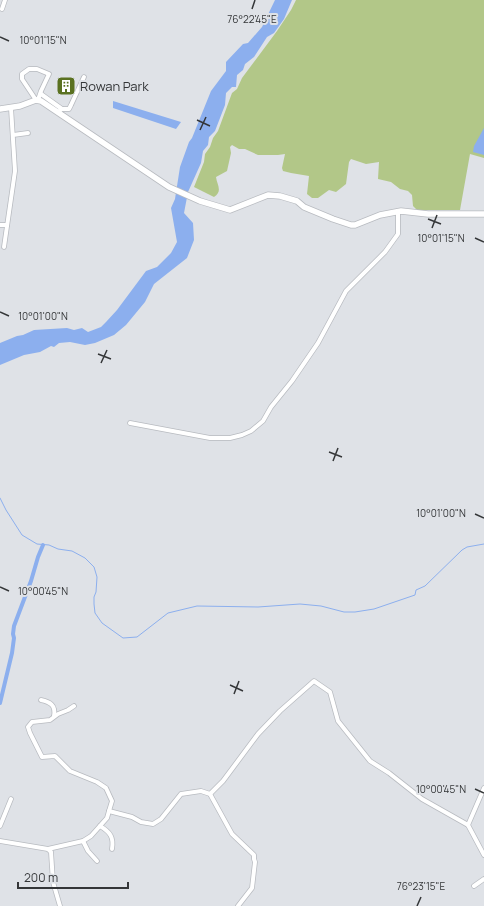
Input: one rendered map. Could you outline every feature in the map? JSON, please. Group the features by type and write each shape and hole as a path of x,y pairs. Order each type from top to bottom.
{"main road":[{"path":"0,109 11,108 37,100 60,111 127,160 169,187 200,201 230,210 268,195 290,199 333,219 351,225 355,225 380,215 401,211 428,214 484,214"}],"street":[{"path":"2,9 5,0"},
{"path":"29,69 37,69 49,74 41,94 37,100 22,79 22,74 29,69"},
{"path":"41,94 60,111 67,109 71,105 84,77"},
{"path":"4,247 15,171 11,108"},
{"path":"13,135 28,133"},
{"path":"130,423 210,438 230,438 251,431 263,421 271,407 318,343 346,291 385,252 398,234 398,212"},
{"path":"0,225 7,225"},
{"path":"210,794 223,781 258,734 280,711 314,681 330,692 338,721 370,761 389,773 422,799 468,825 484,855"},
{"path":"41,700 49,701 52,704 55,712 54,716"},
{"path":"0,841 48,849 83,841 91,836 107,818 112,801 106,788 70,771 55,756 42,757 38,752 28,727 32,722 50,720 54,716 74,706"},
{"path":"468,825 484,788"},
{"path":"109,811 132,817 141,822 153,824 161,819 181,794 201,791 210,794 232,834 254,855 255,862 252,888 238,906"},
{"path":"0,826 11,799"},
{"path":"100,826 112,836 112,849"},
{"path":"83,841 88,851 97,861"},
{"path":"48,849 51,852 52,882 60,906"},
{"path":"474,886 484,880"}],"green space":[{"path":"296,0 484,0 484,158 470,154 460,210 417,210 413,206 412,195 408,191 400,189 391,182 378,179 379,162 366,164 351,159 349,162 346,184 336,192 329,190 318,198 312,198 307,194 309,176 283,171 282,168 285,154 258,155 245,149 239,149 232,145 230,147 231,153 227,171 216,177 219,188 217,195 214,197 194,187 204,162 205,154 218,131 232,93 237,89 242,78 277,31"}],"water":[{"path":"275,0 292,0 284,19 274,33 267,37 254,57 245,64 243,70 237,75 236,87 232,87 226,93 225,105 215,131 209,137 208,145 203,151 201,163 188,192 184,213 193,223 194,240 187,258 154,284 145,302 126,325 114,335 95,343 85,345 70,342 59,343 54,347 51,346 40,352 24,355 0,365 0,343 17,336 34,330 67,328 74,330 82,328 88,332 101,327 117,310 146,271 157,267 171,253 177,242 171,208 175,199 180,167 189,142 211,91 226,71 226,62 243,44 248,43 262,27"},
{"path":"113,101 181,122 176,129 113,108"},
{"path":"484,128 484,155 473,152 474,146"}],"waterway":[{"path":"0,498 22,535 37,544 49,545 58,549 72,551 85,558 94,567 97,577 96,592 94,597 95,613 102,623 123,638 137,637 168,613 197,606 258,607 300,604 321,606 344,612 374,609 415,595 416,590 425,586 462,550 467,547 484,544"},
{"path":"0,703 12,653 14,626 43,545"}],"place":[{"name":"Rowan Park","path":"66,86"}]}
